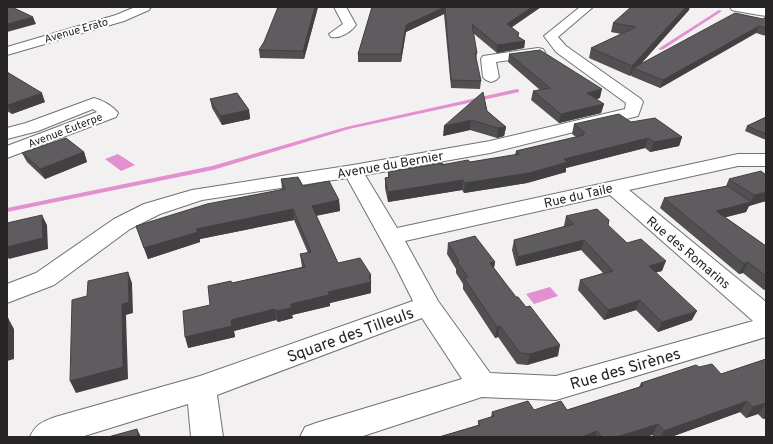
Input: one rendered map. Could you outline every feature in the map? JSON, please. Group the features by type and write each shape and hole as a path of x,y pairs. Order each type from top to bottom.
{"street":[{"name":"Avenue Erato","path":"7,50 120,18 145,7"},
{"path":"336,34 350,25 340,7"},
{"name":"Avenue du Bernier","path":"7,294 45,279 122,224 152,209 199,194 353,171 490,146 632,112 635,102 561,49 551,36 587,7"},
{"path":"736,7 766,12"},
{"path":"491,77 488,58 561,49"},
{"name":"Avenue Euterpe","path":"7,134 32,127 94,104 110,113 7,152"},
{"name":"Rue du Taile","path":"391,237 738,160 766,160"},
{"path":"353,171 407,265 428,306"},
{"name":"Rue des Romarins","path":"613,187 766,317"},
{"name":"Square des Tilleuls","path":"46,437 55,431 201,388 428,306 482,385"},
{"name":"Rue des Sirènes","path":"482,385 556,388 766,327"},
{"path":"316,437 482,385"},
{"path":"201,388 207,437"}],"shaded area":[{"path":"118,154 135,165 121,171 105,159"},
{"path":"550,287 558,296 534,304 526,294"}],"building":[{"path":"7,7 12,7 33,17 7,24"},
{"path":"278,7 315,7 303,51 259,50 264,42"},
{"path":"372,7 445,7 406,25 401,54 358,54"},
{"path":"445,7 532,7 507,24 519,33 517,36 525,41 497,45 472,24 477,53 475,53 481,81 451,80"},
{"path":"631,7 686,7 632,66 591,48 636,27 613,23"},
{"path":"735,13 763,19 766,17 766,28 759,26 663,80 633,68"},
{"path":"540,50 602,89 587,93 604,104 561,114 533,91 550,88 509,54"},
{"path":"7,72 42,93 8,105"},
{"path":"483,92 487,111 506,127 498,128 471,120 444,126"},
{"path":"237,93 249,110 220,116 210,99"},
{"path":"619,114 631,122 655,118 682,137 654,142 648,138 564,159 568,162 529,173 465,183 463,180 388,192 385,178 390,177 388,172 443,163 441,165 519,154 516,151 584,135 582,133 585,133 574,124"},
{"path":"766,117 766,134 747,126"},
{"path":"66,138 84,152 40,169 22,153"},
{"path":"761,171 766,175 766,192 754,195 729,179"},
{"path":"298,177 303,186 329,181 339,200 312,206 338,263 360,258 371,275 369,276 371,282 328,292 329,295 291,304 291,308 276,311 275,309 231,320 232,326 185,337 183,311 210,305 208,286 231,281 232,283 305,267 300,254 311,252 293,209 196,229 198,232 144,248 136,226 207,204 285,189 281,179"},
{"path":"728,186 751,202 716,211 766,246 766,276 748,262 744,264 664,198"},
{"path":"597,209 609,220 608,225 627,243 641,239 666,261 649,266 697,311 662,322 640,300 608,310 580,280 613,271 584,240 518,257 514,240 574,224 566,216"},
{"path":"42,215 43,238 7,247 7,223"},
{"path":"475,236 495,262 490,263 516,297 518,297 526,307 530,306 560,345 530,354 520,353 500,326 497,327 464,278 468,277 457,262 459,261 448,243"},
{"path":"128,272 129,302 122,304 123,367 70,381 72,300 87,296 88,281"},
{"path":"7,318 8,347 7,348"},
{"path":"766,359 766,403 753,407 747,401 664,431 658,424 617,437 602,437 597,431 581,437 439,437 480,425 478,421 494,416 492,412 528,401 534,410 561,401 567,410 643,386 641,383 696,365 699,367 712,364 721,374"},
{"path":"137,429 138,437 108,437"}],"waterway":[{"path":"660,49 720,11"},
{"path":"7,210 213,168 348,128 517,91"}]}
